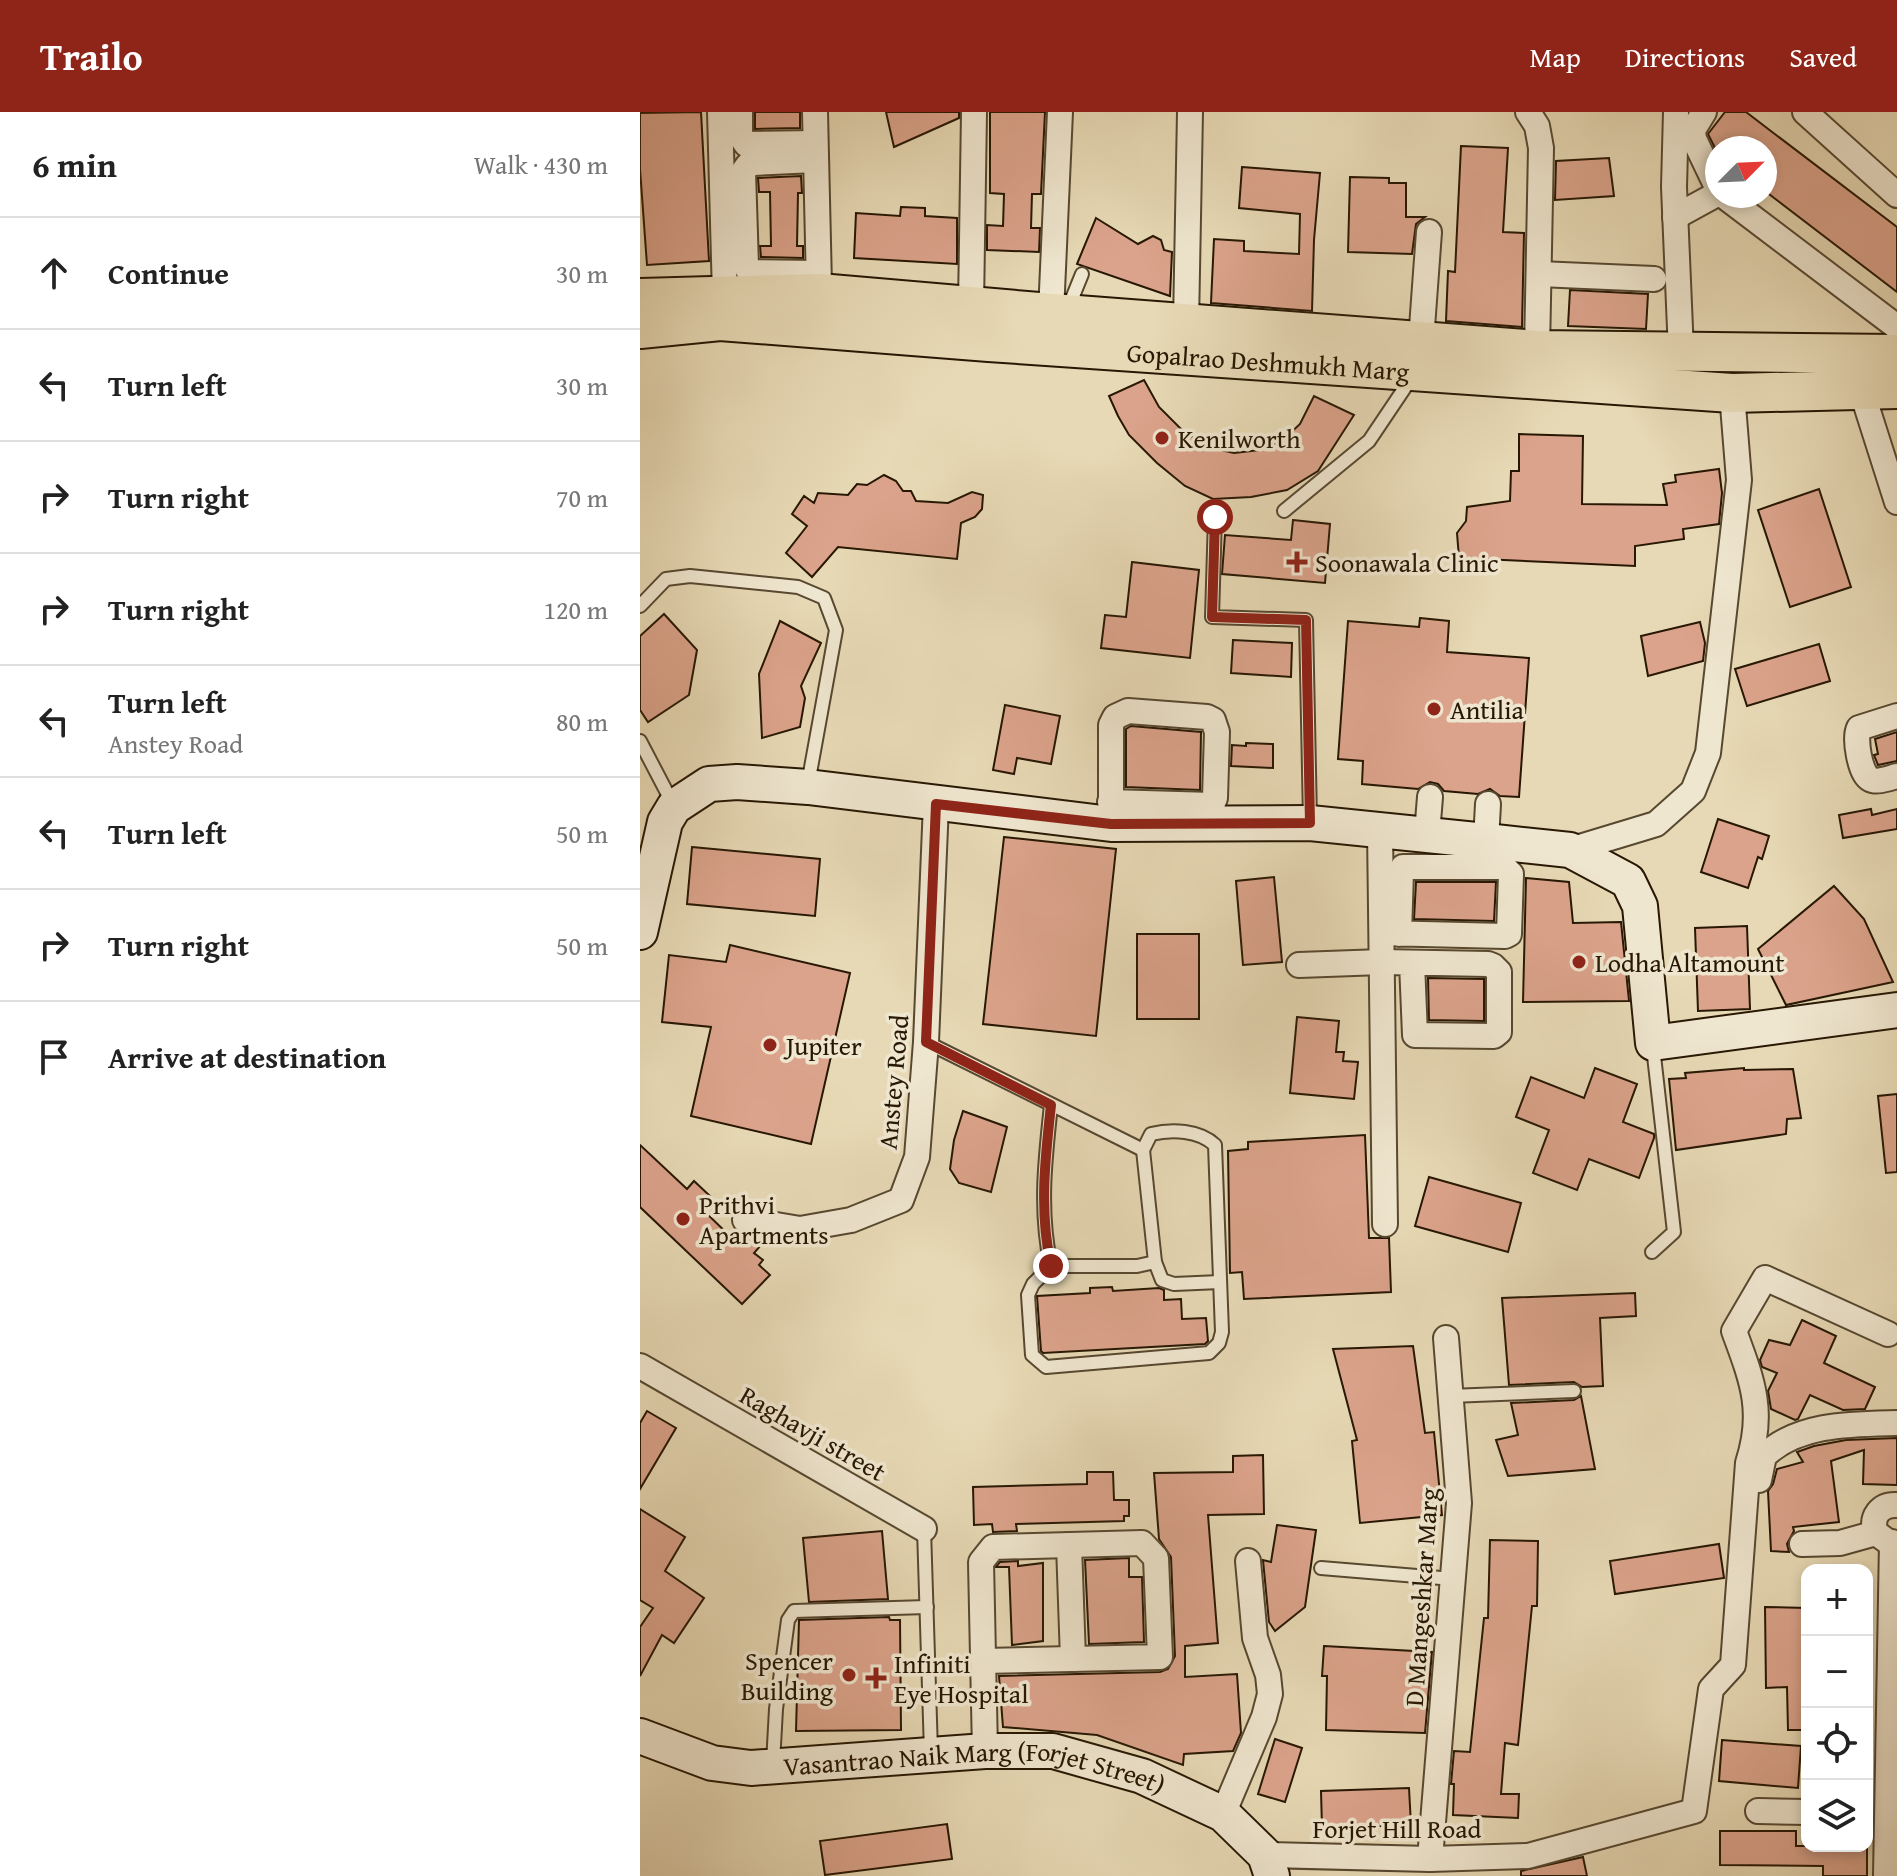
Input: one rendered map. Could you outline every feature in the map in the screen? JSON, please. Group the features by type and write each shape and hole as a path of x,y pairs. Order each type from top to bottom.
{"main road":[{"name":"Gopalrao Deshmukh Marg","path":"640,298 725,296 818,283 971,306 1186,323 1419,356 1732,393 1879,389"},
{"name":"Gopalrao Deshmukh Marg","path":"640,329 720,321 1419,356 1537,350 1897,354"}],"street":[{"path":"720,112 725,296"},
{"path":"740,112 740,135 746,144 815,151"},
{"path":"815,112 818,283 749,272 746,266 743,172 754,163 815,151"},
{"path":"971,306 974,112"},
{"path":"1059,314 1060,112"},
{"path":"1186,323 1190,112"},
{"path":"1528,112 1537,126 1541,148 1537,350"},
{"path":"1676,112 1675,217 1681,352"},
{"path":"1704,112 1697,120 1694,139 1705,162"},
{"path":"1805,112 1897,195"},
{"path":"1675,217 1705,201"},
{"path":"1740,208 1897,327"},
{"path":"1419,356 1429,232"},
{"path":"1539,274 1654,279"},
{"path":"1879,389 1897,502"},
{"path":"1385,1224 1382,962 1391,934 1403,867 1494,850 1570,850 1656,824 1693,791 1708,753 1739,480 1732,393"},
{"path":"1110,813 1111,725 1115,717 1128,711 1213,720 1217,732 1215,798 1212,805 1194,815"},
{"path":"1897,716 1859,728 1855,736 1863,772 1868,779 1874,781 1897,776"},
{"path":"640,932 649,847 674,807 709,784 737,782 808,787 936,804 1310,823 1406,832 1494,850"},
{"path":"1391,934 1406,832 1430,797"},
{"name":"Anstey Road","path":"745,1220 800,1229 851,1220 901,1200 917,1157 926,1042 936,804"},
{"path":"1391,934 1509,934 1512,877 1494,850 1488,804"},
{"path":"1406,832 1412,866"},
{"path":"1570,850 1628,881 1640,906 1653,1043 1897,1010"},
{"path":"1299,965 1382,962 1412,963 1493,966 1499,972 1499,1032 1494,1036 1415,1035 1412,963"},
{"name":"Forjet Hill Road","path":"1268,1869 1528,1856 1694,1811 1711,1689 1733,1665 1748,1463 1757,1436 1754,1384 1734,1331 1765,1278 1888,1334"},
{"name":"D Mangeshkar Marg","path":"1430,1859 1459,1503 1446,1338"},
{"name":"Raghavji street","path":"640,1366 924,1529"},
{"path":"1755,1547 1760,1467 1764,1456 1773,1447 1787,1439 1843,1424 1897,1423"},
{"path":"1886,1876 1885,1806 1893,1742 1888,1539 1874,1521 1879,1510 1897,1505"},
{"path":"1802,1544 1888,1539"},
{"path":"983,1661 1160,1657 1156,1558 1142,1543 993,1547 981,1562 983,1661 985,1751"},
{"path":"1069,1545 1073,1659"},
{"path":"1223,1814 1264,1717 1270,1694 1268,1675 1255,1638 1248,1561"},
{"name":"Vasantrao Naik Marg (Forjet Street)","path":"640,1736 712,1763 751,1768 985,1751 1053,1751 1142,1776 1223,1814 1268,1869"},
{"path":"1758,1811 1801,1812"}],"lane":[{"path":"1059,314 1082,274"},
{"path":"1284,511 1369,441 1419,356"},
{"path":"1215,517 1212,617 1306,620 1310,823"},
{"path":"640,606 666,579 690,576 798,587 824,598 836,630 808,787"},
{"path":"640,741 674,807"},
{"path":"926,1042 1143,1150"},
{"path":"1652,1252 1674,1232 1653,1043"},
{"path":"1051,1105 1042,1189 1046,1244 1051,1266"},
{"path":"1155,1262 1137,1266 1051,1266 1033,1284 1028,1295 1032,1355 1046,1367 1209,1353 1219,1343 1222,1332 1215,1145 1205,1136 1167,1130 1151,1134 1143,1150 1155,1262 1162,1280 1174,1284 1220,1282"},
{"path":"1450,1396 1574,1391"},
{"path":"924,1529 931,1756"},
{"path":"1321,1568 1453,1579"},
{"path":"773,1766 776,1709 788,1620 794,1611 927,1607"}],"building":[{"path":"701,112 709,261 647,265 640,169 640,113"},
{"path":"755,112 800,112 800,128 755,129"},
{"path":"886,112 959,112 959,118 894,147"},
{"path":"990,112 1045,112 1041,194 1032,194 1031,228 1040,228 1039,252 987,250 987,225 1003,226 1004,194 990,193"},
{"path":"1725,112 1746,112 1897,227 1897,292 1777,200 1777,136 1708,134"},
{"path":"1461,146 1508,148 1503,232 1524,233 1522,327 1446,321 1448,271 1455,272"},
{"path":"1609,158 1614,196 1555,200 1556,161"},
{"path":"1242,167 1320,173 1312,311 1211,303 1214,239 1244,241 1244,251 1299,254 1300,214 1239,208"},
{"path":"801,176 797,246 803,246 803,258 761,257 760,246 771,246 770,192 759,192 758,178"},
{"path":"1350,177 1389,178 1389,183 1406,183 1406,217 1425,217 1416,224 1412,254 1348,252"},
{"path":"901,207 925,208 925,216 957,218 957,264 854,258 856,213 900,216"},
{"path":"1096,218 1138,244 1153,236 1161,240 1164,250 1172,252 1170,296 1077,264"},
{"path":"1570,290 1648,294 1646,329 1568,326"},
{"name":"Kenilworth","path":"1144,380 1159,407 1182,430 1207,447 1234,453 1260,450 1283,440 1300,424 1314,396 1354,415 1318,471 1287,490 1251,497 1213,499 1185,486 1129,435 1109,396"},
{"path":"1519,434 1583,436 1582,504 1667,505 1663,484 1676,482 1675,475 1719,469 1722,493 1719,524 1683,529 1684,539 1635,546 1635,566 1459,558 1457,533 1466,521 1467,507 1510,501 1511,471 1519,471"},
{"path":"884,475 896,481 903,491 911,491 916,501 948,503 972,492 983,495 982,509 975,517 961,523 957,559 838,547 812,577 786,553 807,526 792,514 804,496 814,503 818,493 848,495 857,484 867,485"},
{"path":"1819,489 1851,587 1790,607 1758,510"},
{"path":"1293,520 1330,524 1325,583 1222,574 1225,535 1291,540"},
{"path":"1132,562 1199,570 1190,658 1101,648 1105,615 1126,617"},
{"path":"664,614 697,650 689,695 648,722 640,710 640,636"},
{"name":"Antilia","path":"1420,618 1449,621 1447,652 1529,658 1519,797 1500,796 1490,789 1478,794 1444,791 1438,784 1430,782 1418,789 1362,784 1363,761 1338,759 1348,621 1419,627"},
{"path":"780,621 821,643 801,686 805,698 800,727 762,738 759,674"},
{"path":"1700,622 1705,643 1703,661 1648,676 1641,636"},
{"path":"1233,640 1292,643 1291,677 1231,673"},
{"path":"1819,644 1830,681 1747,706 1735,669"},
{"path":"1005,705 1060,716 1051,764 1017,758 1014,774 993,770"},
{"path":"1131,726 1201,732 1200,790 1126,787 1126,729"},
{"path":"1897,732 1897,761 1878,765 1874,755 1878,754 1875,739"},
{"path":"1246,743 1273,744 1273,768 1231,766 1232,745 1246,746"},
{"path":"1871,809 1872,815 1897,809 1897,829 1843,838 1839,815"},
{"path":"1718,819 1769,836 1748,888 1701,872"},
{"path":"1004,837 1116,849 1096,1036 983,1024"},
{"path":"692,847 820,859 815,916 687,904"},
{"path":"1274,877 1282,962 1243,965 1236,881"},
{"name":"Lodha Altamount","path":"1526,878 1569,882 1573,923 1621,922 1629,1001 1523,1002"},
{"path":"1416,882 1496,882 1494,921 1414,919"},
{"path":"1834,886 1864,919 1893,982 1786,1005 1758,949"},
{"path":"1747,926 1750,1009 1698,1011 1695,928"},
{"path":"1137,934 1199,934 1199,1019 1137,1019"},
{"name":"Jupiter","path":"730,945 850,973 811,1144 691,1116 711,1027 662,1022 669,955 726,962"},
{"path":"1428,978 1484,979 1484,1021 1429,1020"},
{"path":"1297,1017 1339,1021 1336,1052 1344,1052 1343,1061 1358,1062 1354,1099 1290,1093"},
{"path":"1595,1068 1637,1084 1623,1122 1654,1134 1654,1138 1639,1178 1589,1159 1577,1190 1533,1173 1549,1130 1516,1117 1531,1077 1584,1098"},
{"path":"1744,1068 1793,1069 1801,1118 1787,1119 1786,1134 1676,1150 1669,1079 1686,1078 1685,1073"},
{"path":"1897,1094 1897,1172 1886,1173 1878,1096"},
{"path":"963,1111 1007,1127 991,1192 959,1183 950,1169 954,1140"},
{"path":"1365,1135 1369,1238 1389,1238 1391,1292 1244,1299 1242,1272 1230,1273 1228,1151 1248,1149 1248,1142"},
{"name":"Prithvi Apartments","path":"640,1145 687,1189 694,1181 710,1196 700,1207 736,1242 743,1235 752,1236 761,1245 754,1253 763,1260 759,1265 770,1275 742,1304 640,1207"},
{"path":"1429,1177 1521,1203 1508,1252 1415,1226"},
{"path":"1112,1287 1113,1291 1159,1288 1164,1290 1164,1300 1181,1299 1182,1319 1206,1318 1208,1341 1205,1344 1041,1351 1037,1296 1090,1293 1090,1288"},
{"path":"1635,1293 1636,1316 1600,1318 1603,1386 1582,1387 1574,1382 1509,1385 1502,1298"},
{"path":"1802,1320 1836,1336 1824,1363 1875,1387 1865,1409 1843,1410 1810,1395 1798,1419 1771,1409 1768,1391 1777,1373 1762,1367 1760,1360 1769,1340 1790,1345"},
{"path":"1413,1346 1425,1433 1434,1432 1442,1515 1360,1523 1352,1441 1357,1440 1333,1349"},
{"path":"1581,1396 1595,1469 1508,1476 1496,1440 1518,1435 1511,1403 1574,1400"},
{"path":"647,1411 676,1428 640,1489 640,1423"},
{"path":"1897,1438 1897,1485 1863,1484 1864,1450 1831,1461 1839,1522 1793,1527 1787,1544 1789,1552 1771,1551 1768,1491 1777,1469 1803,1462 1797,1452 1814,1446 1846,1440"},
{"path":"1263,1455 1264,1514 1208,1515 1218,1643 1185,1646 1185,1677 1237,1674 1241,1733 1233,1751 1184,1754 1183,1765 1097,1735 1003,1727 999,1676 1160,1672 1168,1669 1175,1656 1171,1557 1159,1539 1154,1473 1233,1472 1233,1456"},
{"path":"1087,1472 1113,1472 1114,1500 1129,1500 1129,1516 1124,1516 1124,1521 1016,1524 1017,1531 993,1532 992,1524 974,1525 973,1487 1087,1484"},
{"path":"640,1509 685,1537 665,1571 704,1598 674,1643 662,1635 640,1676 640,1627 653,1608 640,1600"},
{"path":"1277,1525 1316,1530 1305,1607 1275,1631 1269,1622 1263,1560 1271,1562"},
{"path":"882,1531 888,1599 809,1602 803,1538"},
{"path":"1490,1540 1538,1541 1537,1606 1532,1606 1518,1745 1505,1743 1501,1794 1519,1794 1518,1818 1453,1815 1454,1784 1451,1784 1454,1751 1470,1752 1484,1618 1488,1618"},
{"path":"1719,1544 1724,1578 1615,1594 1610,1561"},
{"path":"1129,1558 1129,1577 1142,1577 1144,1642 1089,1644 1085,1560"},
{"path":"1018,1561 1018,1566 1043,1563 1043,1641 1012,1645 1009,1567 996,1567 1000,1562"},
{"path":"1765,1607 1801,1608 1801,1730 1788,1730 1787,1687 1766,1688"},
{"name":"Spencer Building","path":"889,1617 890,1620 900,1620 901,1730 796,1731 799,1620"},
{"path":"1324,1646 1432,1652 1425,1733 1326,1730 1327,1676 1322,1676"},
{"path":"1275,1739 1302,1748 1285,1802 1258,1794"},
{"path":"1722,1740 1801,1746 1798,1788 1719,1781"},
{"path":"1409,1788 1411,1825 1322,1828 1321,1791"},
{"path":"947,1824 952,1859 825,1875 820,1841"},
{"path":"1720,1831 1796,1831 1796,1846 1801,1846 1801,1852 1867,1852 1867,1876 1823,1876 1823,1866 1720,1865"},
{"path":"1583,1857 1587,1876 1521,1876 1521,1871"}],"place":[{"name":"Kenilworth","path":"1162,438"},
{"name":"Soonawala Clinic","path":"1297,562"},
{"name":"Antilia","path":"1434,709"},
{"name":"Lodha Altamount","path":"1579,962"},
{"name":"Jupiter","path":"770,1045"},
{"name":"Prithvi Apartments","path":"683,1219"},
{"name":"Spencer Building","path":"849,1675"},
{"name":"Infiniti Eye Hospital","path":"876,1678"}],"route":[{"path":"1051,1266 1046,1244 1042,1189 1051,1105 926,1042 936,804 1111,824 1310,823 1306,620 1212,617 1215,517"}]}
